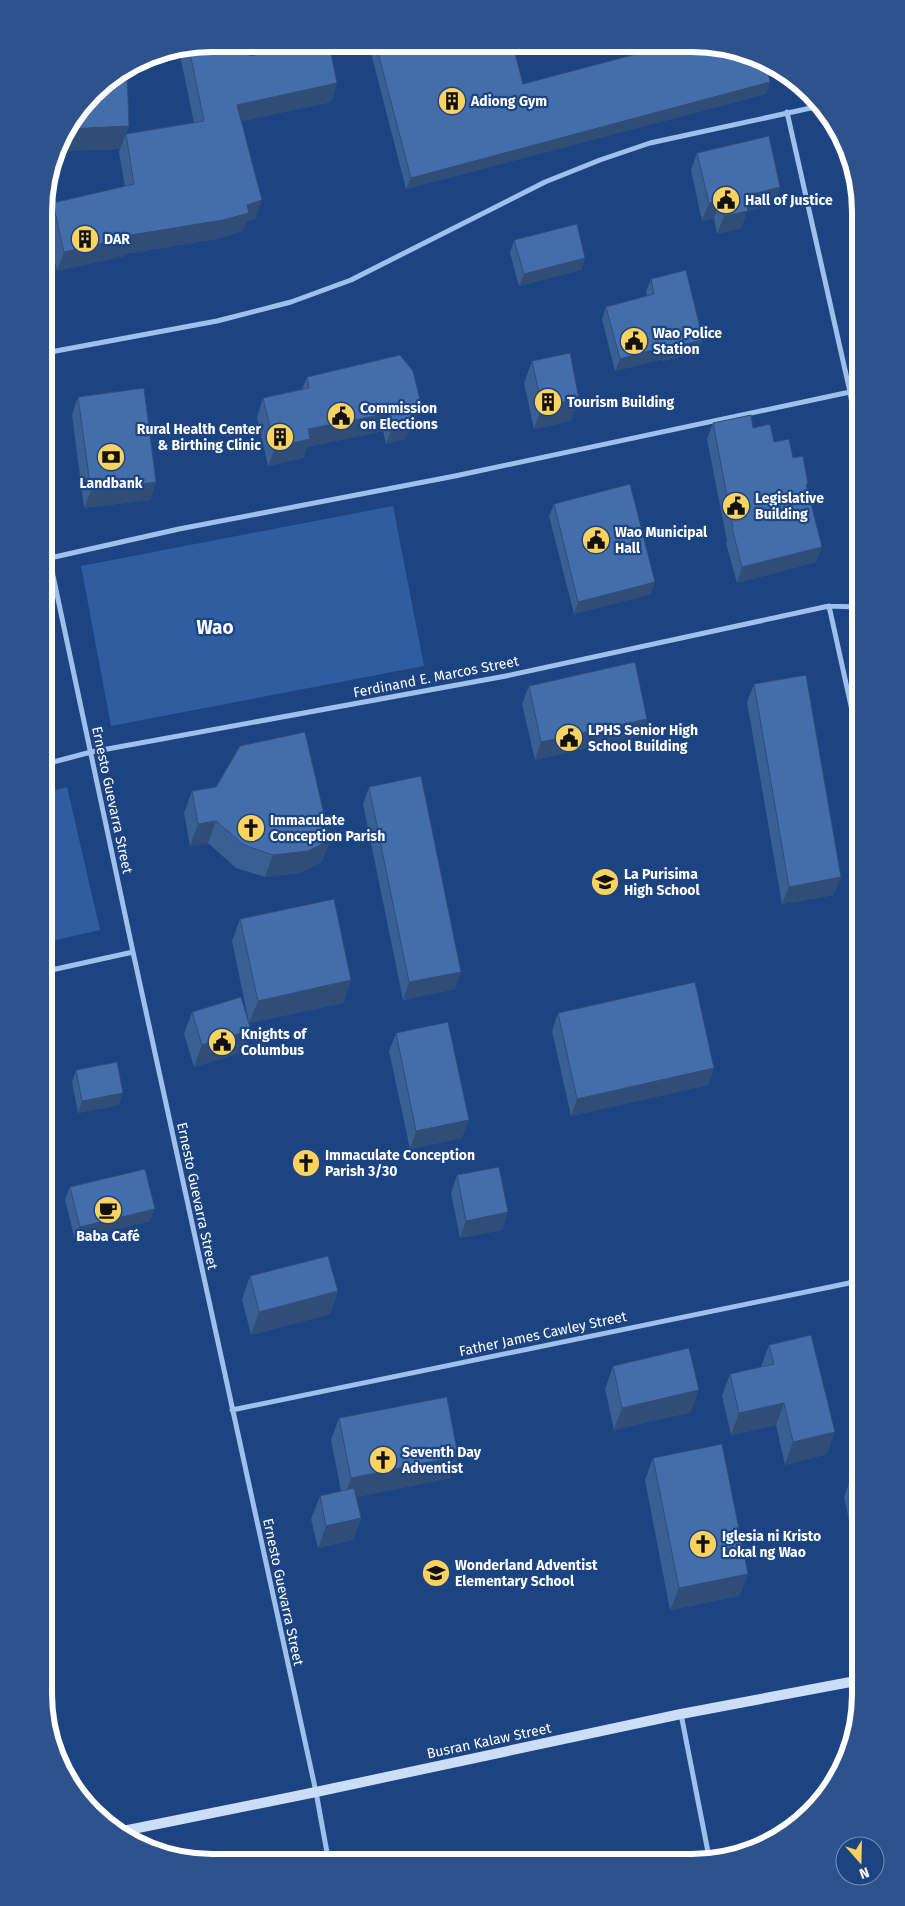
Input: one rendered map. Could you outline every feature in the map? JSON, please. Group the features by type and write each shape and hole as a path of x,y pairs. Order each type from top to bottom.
{"street":[{"path":"53,352 217,322 291,302 351,280 544,182 600,160 650,143 813,107"},
{"path":"787,112 852,404"},
{"path":"53,557 179,529 474,472 850,392"},
{"name":"Ernesto Guevarra Street","path":"53,571 133,952 316,1792 327,1854"},
{"path":"829,606 852,711"},
{"name":"Ferdinand E. Marcos Street","path":"53,762 91,752 506,676 829,606 852,607"},
{"path":"52,969 133,952"},
{"name":"Father James Cawley Street","path":"232,1410 852,1282"},
{"name":"Busran Kalaw Street","path":"129,1830 681,1714 852,1682"},
{"path":"681,1714 708,1852"}],"shaded area":[{"path":"393,506 424,666 111,726 81,566"},
{"path":"67,787 100,930 53,941 53,790"}],"building":[{"path":"515,52 523,84 644,52 713,54 744,61 768,72 770,82 411,178 378,53"},
{"path":"249,53 250,56 264,53 331,53 337,83 237,105 262,200 247,205 249,213 223,220 131,235 131,237 64,252 53,203 134,184 126,134 204,121 190,55"},
{"path":"127,77 129,126 76,129 99,99"},
{"path":"769,136 780,187 744,196 748,211 724,216 720,201 709,203 697,153"},
{"path":"577,224 585,258 524,274 514,240"},
{"path":"686,270 703,340 667,348 667,346 620,359 606,307 654,294 651,279"},
{"path":"570,353 579,399 542,406 532,361"},
{"path":"400,355 413,371 421,404 412,421 393,425 390,413 308,429 310,439 275,447 263,398 309,388 307,377"},
{"name":"Landbank","path":"144,388 156,482 91,491 78,397"},
{"path":"751,415 753,428 770,424 774,442 789,439 793,458 803,456 808,484 806,484 822,547 742,567 732,528 713,423"},
{"name":"Wao Municipal Hall","path":"630,484 655,582 578,602 554,504"},
{"path":"635,662 647,719 541,742 529,686"},
{"path":"806,675 841,877 789,887 754,684"},
{"name":"Immaculate Conception Parish","path":"305,732 330,840 308,851 273,855 244,845 216,821 198,824 192,791 216,787 240,746"},
{"path":"421,776 461,972 409,982 369,787"},
{"path":"334,899 351,980 258,1001 240,919"},
{"path":"695,982 714,1068 577,1099 558,1013"},
{"path":"241,997 251,1030 202,1045 192,1012"},
{"path":"448,1022 469,1120 416,1131 396,1033"},
{"path":"117,1062 123,1093 82,1101 76,1070"},
{"path":"499,1167 508,1212 466,1221 457,1175"},
{"name":"Baba Café","path":"145,1169 155,1209 80,1227 70,1187"},
{"path":"328,1256 338,1291 259,1312 250,1276"},
{"path":"811,1335 835,1432 793,1442 784,1403 739,1413 730,1374 774,1364 769,1345"},
{"path":"689,1348 699,1390 622,1408 613,1366"},
{"path":"447,1397 458,1456 351,1478 339,1418"},
{"path":"722,1444 748,1574 679,1588 653,1458"},
{"path":"354,1488 361,1518 326,1526 320,1496"}],"place":[{"name":"Adiong Gym","path":"452,101"},
{"name":"Hall of Justice","path":"726,200"},
{"name":"DAR","path":"85,239"},
{"name":"Wao Police Station","path":"634,341"},
{"name":"Tourism Building","path":"548,402"},
{"name":"Commission on Elections","path":"341,416"},
{"name":"Rural Health Center & Birthing Clinic","path":"280,437"},
{"name":"Landbank","path":"111,457"},
{"name":"Legislative Building","path":"736,506"},
{"name":"Wao Municipal Hall","path":"596,540"},
{"name":"LPHS Senior High School Building","path":"569,738"},
{"name":"Immaculate Conception Parish","path":"251,828"},
{"name":"La Purisima High School","path":"605,882"},
{"name":"Knights of Columbus","path":"222,1042"},
{"name":"Immaculate Conception Parish 3/30","path":"306,1163"},
{"name":"Baba Café","path":"108,1210"},
{"name":"Seventh Day Adventist","path":"383,1460"},
{"name":"Iglesia ni Kristo Lokal ng Wao","path":"703,1544"},
{"name":"Wonderland Adventist Elementary School","path":"436,1573"}],"district":[{"name":"Wao","path":"215,627"}]}
